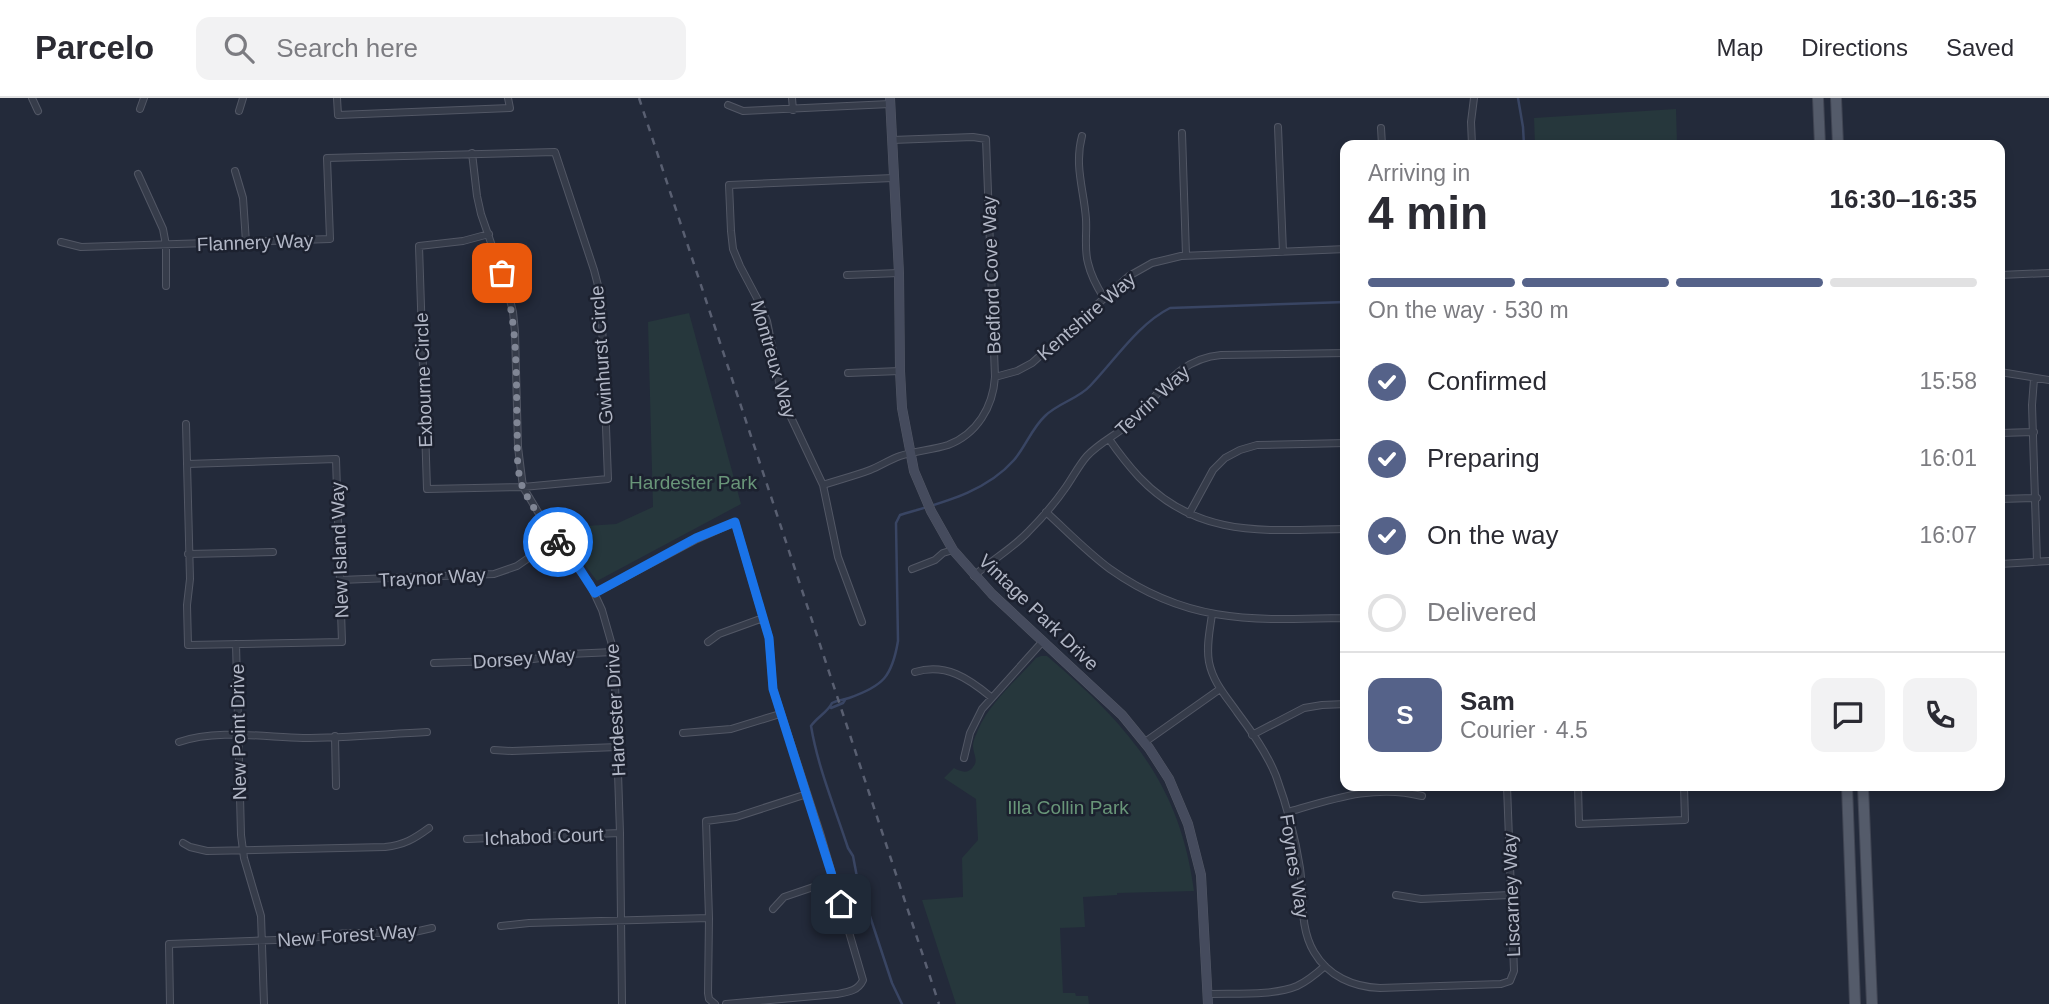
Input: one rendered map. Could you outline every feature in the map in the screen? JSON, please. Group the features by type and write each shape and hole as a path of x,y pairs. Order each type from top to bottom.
{"main road":[{"path":"1818,98 1820,140"},
{"path":"1836,98 1838,140"},
{"path":"1847,791 1855,1004"},
{"path":"1863,791 1872,1004"},
{"path":"1849,827 1856,836 1861,854 1866,858"}],"street":[{"path":"32,98 38,111"},
{"path":"140,110 144,98"},
{"path":"239,111 243,98"},
{"path":"338,98 338,116 510,108 508,98"},
{"path":"792,98 793,110"},
{"path":"1472,140 1474,98"},
{"path":"728,105 743,111 793,110 890,101"},
{"name":"Vintage Park Drive","path":"890,101 900,273 902,408 914,471 931,511 953,550 974,576 1113,706 1145,742 1172,786 1194,842 1203,890 1208,999"},
{"path":"1278,127 1283,252"},
{"path":"1381,128 1382,140"},
{"path":"1182,134 1186,255"},
{"path":"1082,136 1079,152 1080,181 1086,214 1086,256 1090,273 1104,298"},
{"name":"Bedford Cove Way","path":"823,485 867,471 909,453 947,445 970,431 982,418 990,402 995,377 986,139 973,137 892,140"},
{"name":"Gwinhurst Circle","path":"472,153 555,152 601,297 608,479 523,487"},
{"name":"Hardester Drive","path":"472,153 477,196 513,312 518,447 523,487 540,518 595,593 609,628 614,652 622,1004"},
{"name":"Flannery Way","path":"61,242 82,247 330,239 327,158 472,153"},
{"path":"235,172 243,198 246,242"},
{"path":"138,174 160,221 166,245 166,286"},
{"name":"Montreux Way","path":"823,485 788,411 780,387 767,321 736,258 731,231 729,185 893,178"},
{"name":"Exbourne Circle","path":"489,234 463,241 419,246 427,489 523,487"},
{"name":"Kentshire Way","path":"995,377 1017,371 1032,363 1129,275 1168,257 1340,249"},
{"path":"847,275 900,273"},
{"path":"2005,275 2049,273"},
{"name":"Tevrin Way","path":"974,576 1010,550 1046,512 1089,454 1131,422 1175,375 1196,360 1221,355 1340,353"},
{"path":"848,373 900,371"},
{"path":"2005,373 2049,380"},
{"path":"2034,379 2032,405 2038,562"},
{"name":"New Point Drive","path":"186,424 190,579 187,605 188,645 236,644 242,850 259,908 264,1004"},
{"path":"2005,433 2034,432"},
{"path":"1109,439 1151,489 1189,514 1239,529 1340,529"},
{"path":"1189,514 1213,470 1225,458 1240,450 1257,445 1340,443"},
{"name":"New Island Way","path":"187,464 336,459 342,642 236,644"},
{"path":"823,485 838,557 862,622"},
{"path":"2005,499 2037,498"},
{"path":"1046,512 1095,556 1131,583 1181,606 1212,614 1257,620 1340,618"},
{"path":"595,593 696,538 735,522 769,638 773,689 863,980 855,990 837,994 726,1004"},
{"name":"Traynor Way","path":"340,580 494,574 525,562 556,539"},
{"path":"912,569 953,550"},
{"path":"188,554 273,552"},
{"path":"2005,564 2049,561"},
{"name":"Foynes Way","path":"1212,614 1208,648 1212,676 1269,758 1288,812 1300,866 1306,934 1313,951 1325,966"},
{"path":"708,642 719,634 763,618"},
{"path":"964,758 970,733 982,709 1043,641"},
{"name":"Dorsey Way","path":"434,663 526,660 614,652"},
{"path":"915,672 931,669 957,673 991,697"},
{"path":"1145,742 1220,690"},
{"path":"1252,734 1304,708 1340,705"},
{"path":"683,733 731,729 780,713"},
{"path":"179,743 196,738 238,736 427,732"},
{"path":"335,736 337,786"},
{"path":"494,750 618,747"},
{"path":"1288,812 1360,792 1391,791 1422,796"},
{"name":"Liscarney Way","path":"1325,966 1353,984 1371,988 1501,984 1510,981 1514,971 1507,791"},
{"path":"1577,791 1579,824 1685,820 1684,791"},
{"path":"715,1004 709,999 708,993 706,821 736,817 807,794"},
{"path":"183,843 207,851 343,849 401,845 429,828"},
{"name":"Ichabod Court","path":"467,839 620,833"},
{"path":"773,909 783,897 834,880"},
{"path":"1396,895 1421,899 1510,895"},
{"path":"501,926 709,918"},
{"name":"New Forest Way","path":"170,1004 169,944 304,939 346,933 410,933 432,928"},
{"path":"1208,999 1289,989 1304,982 1325,966"}],"green space":[{"path":"1676,109 1677,140 1535,140 1534,118"},
{"name":"Hardester Park","path":"689,313 741,504 597,581 563,536 571,527 616,524 653,507 648,322"},
{"name":"Illa Collin Park","path":"1047,656 1102,706 1145,758 1176,818 1187,853 1194,891 1117,893 1083,897 1085,927 1060,928 1063,993 1088,996 1089,1004 956,1004 922,900 963,897 962,858 978,840 976,799 944,778 954,768 964,772 973,767 976,759 974,742 989,710 1036,658"}],"waterway":[{"path":"1518,98 1524,140"},
{"path":"902,1004 892,983 857,877 853,856 827,788 811,726 832,703 861,694 878,684 893,663 898,641 896,523 900,515 961,495 990,481 1014,460 1045,416 1085,390 1137,333 1170,308 1340,302"},
{"path":"831,708 845,700"}],"railway":[{"path":"639,98 939,1004"}],"way so far":[{"path":"502,273 513,312 515,332 519,471 523,487 540,518 558,542"}],"route":[{"path":"558,542 595,593 696,538 735,522 769,638 773,689 841,904"}]}
